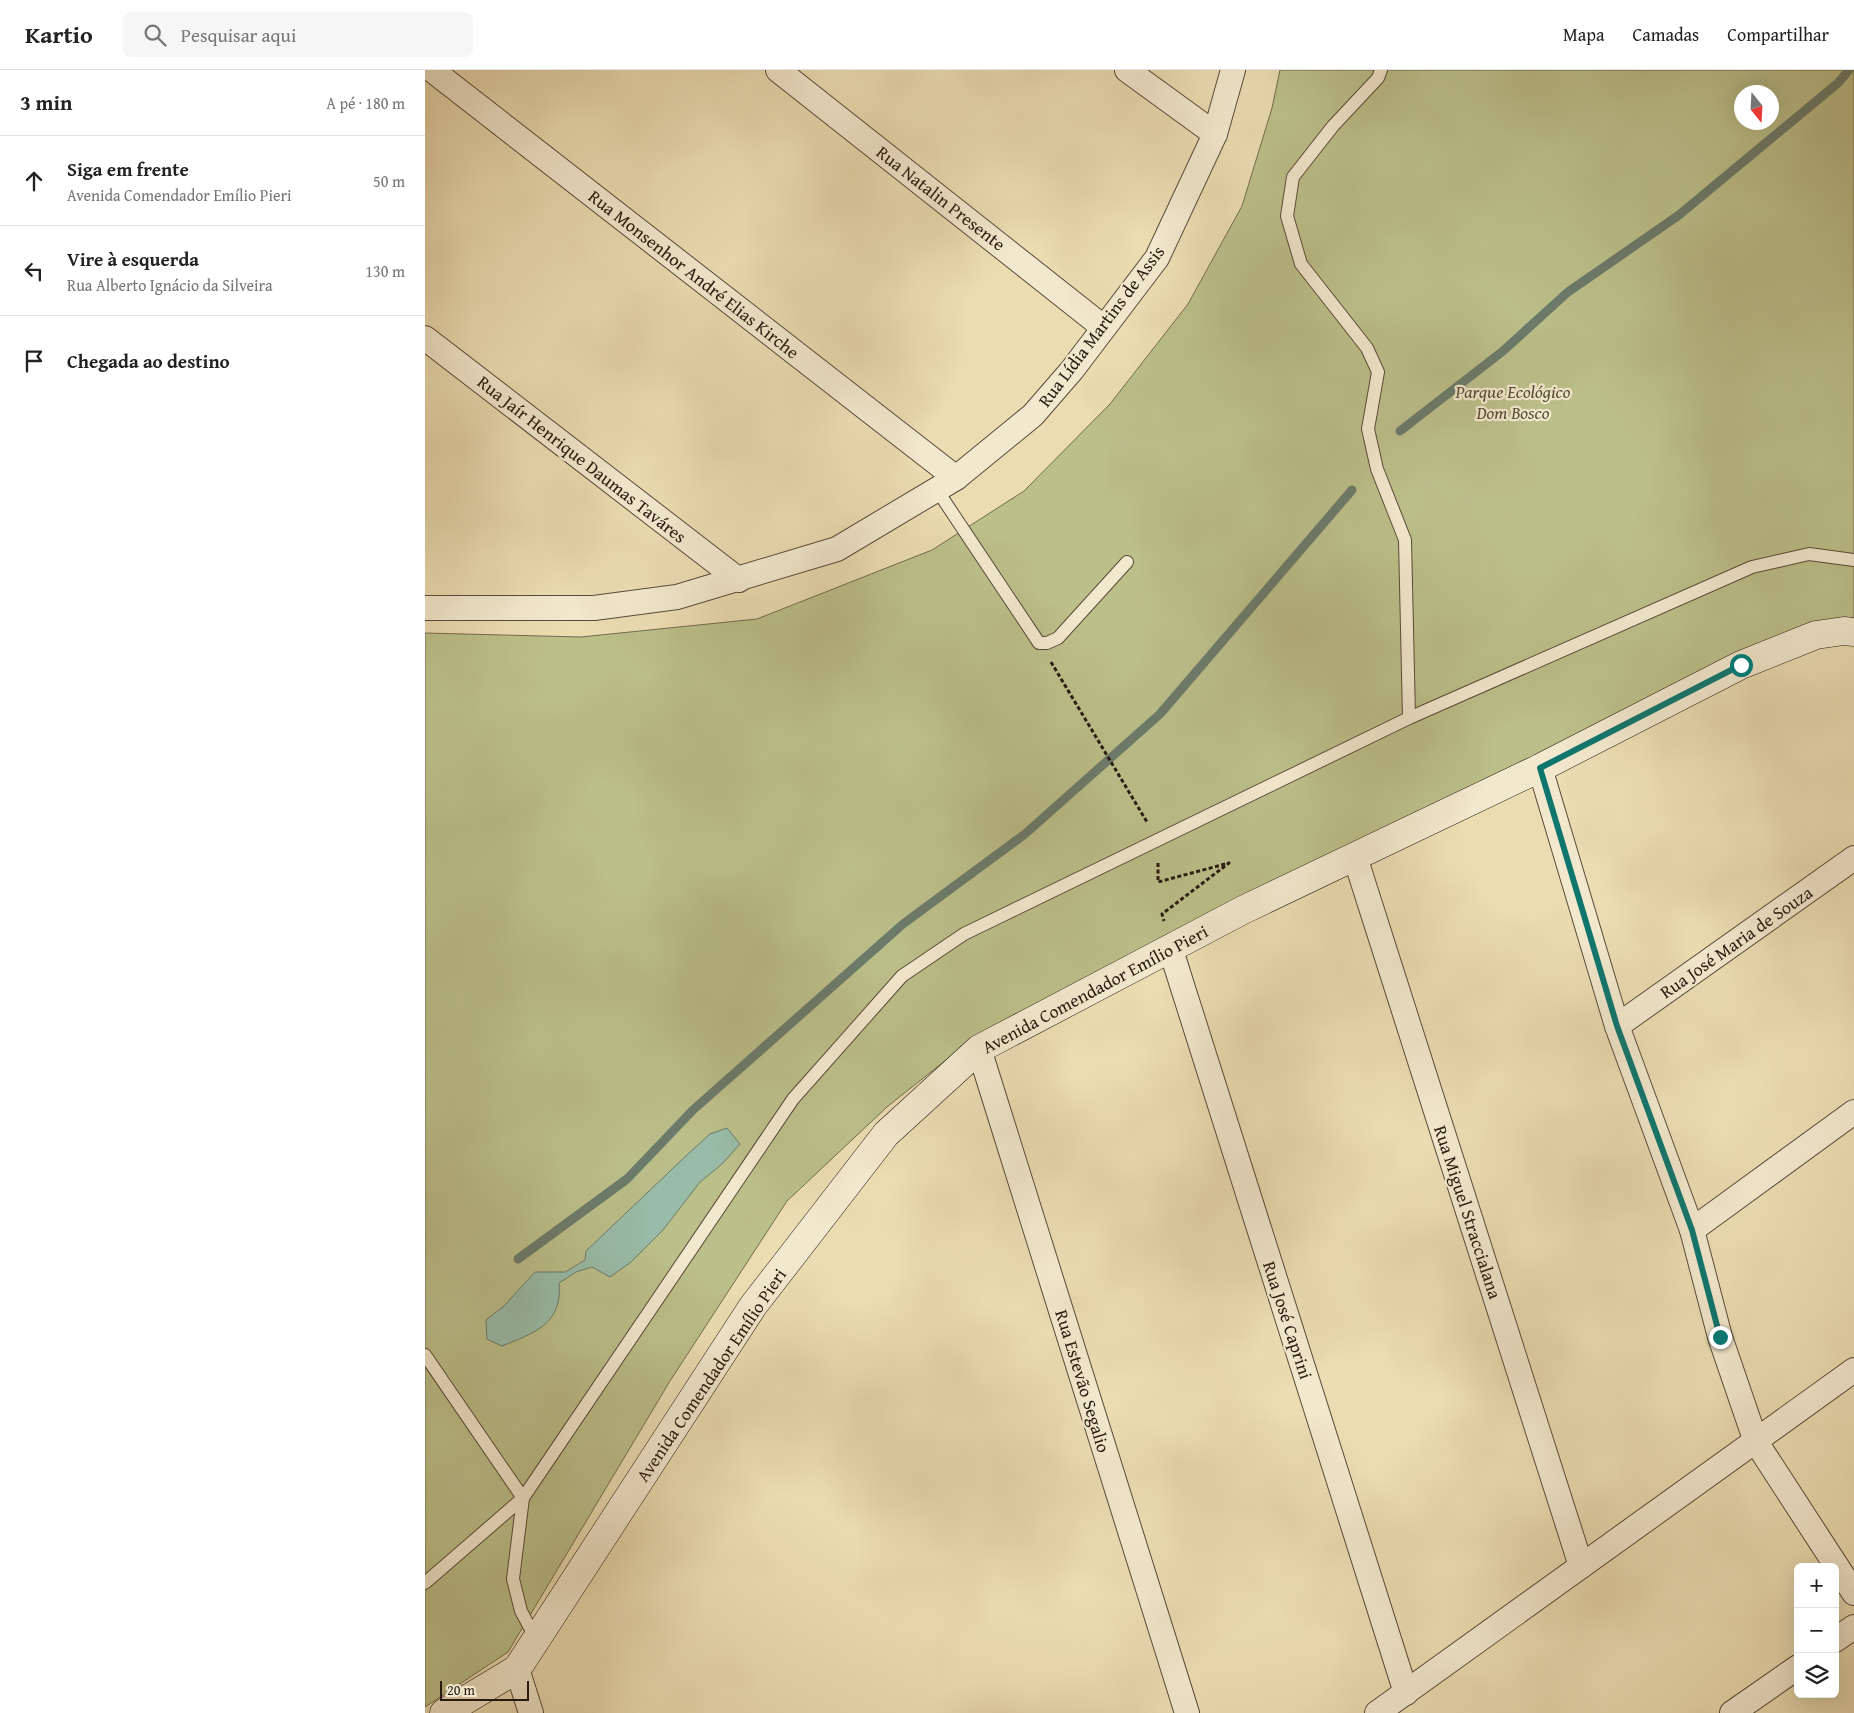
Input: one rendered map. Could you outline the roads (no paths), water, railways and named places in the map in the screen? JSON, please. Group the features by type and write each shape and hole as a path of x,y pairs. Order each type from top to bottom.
{"street":[{"name":"Rua Monsenhor André Elias Kirche","path":"432,70 946,484"},
{"name":"Rua Natalin Presente","path":"778,70 1103,327"},
{"path":"1127,70 1215,134"},
{"name":"Rua Lídia Martins de Assis","path":"425,608 594,608 677,597 837,550 946,484 1033,415 1072,370 1157,258 1215,134 1233,70"},
{"name":"Rua Jaír Henrique Daumas Taváres","path":"425,338 739,580"},
{"name":"Avenida Comendador Emílio Pieri","path":"444,1713 517,1669 753,1306 886,1134 979,1049 1170,947 1540,768 1741,665 1816,634 1844,631 1854,632"},
{"path":"1540,768 1617,1026 1692,1230 1720,1337 1756,1442 1854,1593"},
{"name":"Rua Miguel Straccialana","path":"1355,857 1581,1566"},
{"name":"Rua José Maria de Souza","path":"1617,1026 1854,858"},
{"name":"Rua José Caprini","path":"1170,947 1406,1693"},
{"name":"Rua Estevão Segalio","path":"979,1049 1187,1713"},
{"path":"1692,1230 1854,1112"},
{"path":"1377,1713 1854,1370"},
{"path":"1839,1637 1854,1627"},
{"path":"517,1669 531,1713"},
{"path":"1732,1713 1794,1670"}],"lane":[{"path":"1381,70 1378,78 1333,126 1293,177 1287,216 1301,264 1367,348 1378,372 1368,429 1377,469 1405,540 1409,718"},
{"path":"946,484 1039,643 1057,638 1127,562"},
{"path":"425,1583 523,1498 793,1099 902,976 964,934 1409,718 1752,567 1809,554 1854,560"},
{"path":"425,1355 523,1498 513,1579 521,1611 537,1639"}],"waterway":[{"path":"1400,431 1503,351 1568,292 1679,215 1838,83 1849,70"},
{"path":"518,1259 627,1179 693,1110 903,924 1025,834 1160,714 1352,490"}],"park label":[{"name":"Parque Ecológico Dom Bosco","path":"1513,401"}]}
